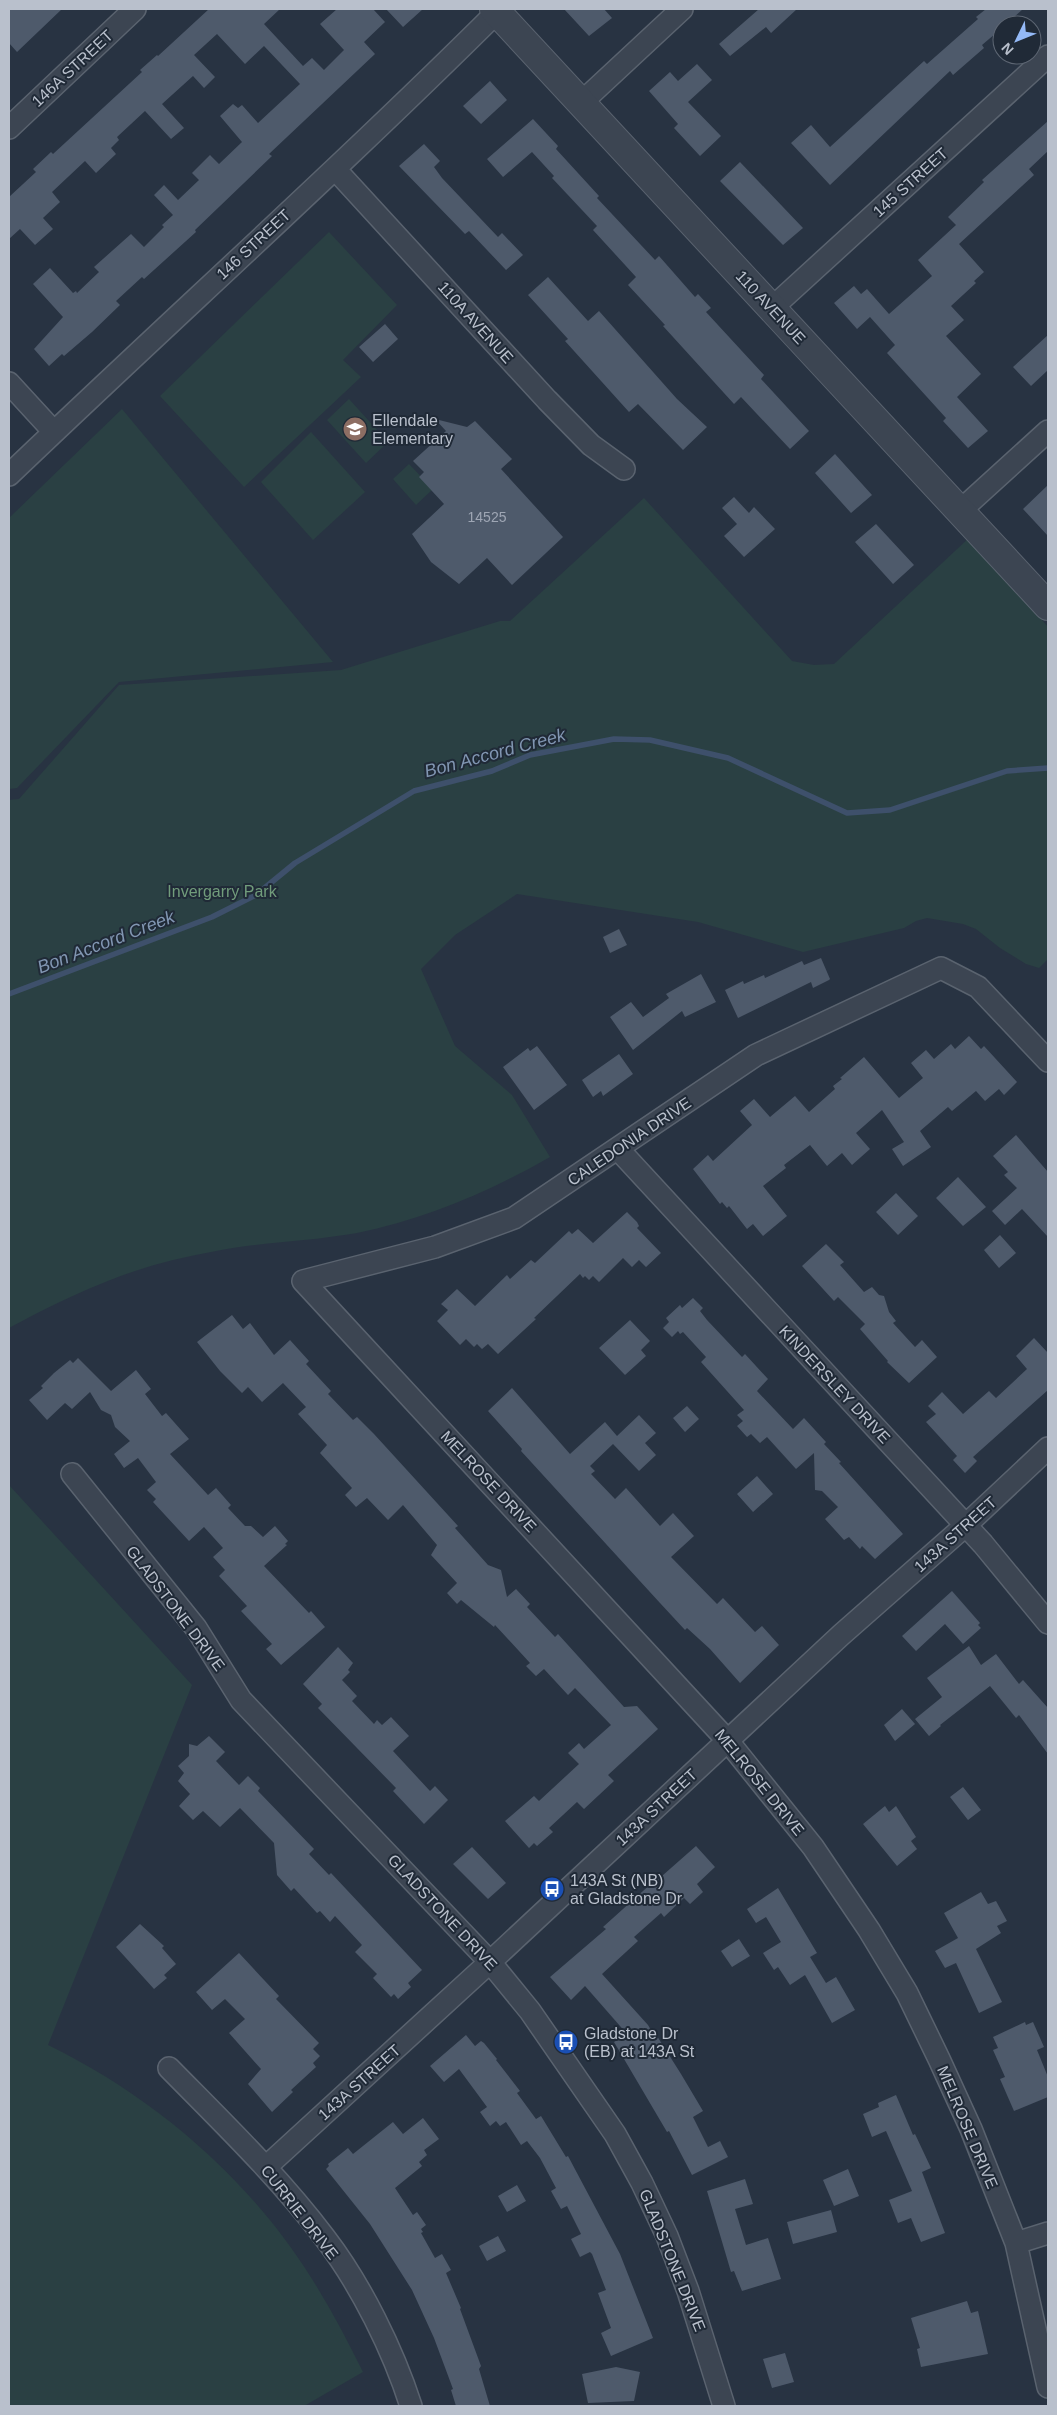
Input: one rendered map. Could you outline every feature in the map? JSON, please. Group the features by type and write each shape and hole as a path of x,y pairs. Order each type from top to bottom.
{"street":[{"name":"146A STREET","path":"9,128 135,9"},
{"path":"582,102 682,9"},
{"name":"110 AVENUE","path":"495,10 1048,606"},
{"name":"146 STREET","path":"9,475 335,169 495,10"},
{"name":"145 STREET","path":"772,308 1048,56"},
{"name":"110A AVENUE","path":"335,169 547,400 591,445 624,469"},
{"path":"9,384 54,432"},
{"path":"960,511 1048,432"},
{"name":"CALEDONIA DRIVE","path":"303,1281 435,1247 514,1218 756,1055 941,968 978,987 1048,1061"},
{"name":"KINDERSLEY DRIVE","path":"618,1149 966,1525 1048,1623"},
{"name":"MELROSE DRIVE","path":"303,1281 728,1740 813,1847 869,1930 907,1993 971,2129 1016,2243 1048,2387"},
{"name":"143A STREET","path":"266,2167 490,1962 840,1635 966,1525 1048,1448"},
{"name":"GLADSTONE DRIVE","path":"72,1474 196,1628 242,1700 490,1962 530,2012 615,2134 642,2183 667,2236 688,2290 724,2406"},
{"name":"CURRIE DRIVE","path":"169,2068 266,2167 326,2239 370,2311 404,2385 411,2406"},
{"path":"1016,2243 1048,2233"}],"green space":[{"path":"329,232 397,305 343,360 361,377 244,487 160,396"},
{"path":"349,399 388,442 366,463 327,420"},
{"path":"122,409 333,662 119,682 17,788 9,789 9,518"},
{"path":"311,432 365,492 313,540 261,482"},
{"path":"409,464 433,489 416,505 393,479"},
{"name":"Invergarry Park","path":"644,498 792,661 814,665 834,664 970,537 1048,627 1048,959 1039,968 1026,964 1000,948 976,929 963,924 927,918 916,921 904,928 803,952 698,922 517,894 455,935 421,969 455,1046 512,1095 550,1157 480,1193 408,1220 357,1233 214,1251 151,1266 109,1280 9,1328 9,800 19,799 119,685 341,670 500,621 510,621"},
{"path":"9,1485 192,1685 48,2045 125,2089 196,2143 259,2207 287,2242 326,2302 363,2372 304,2406 9,2406"}],"building":[{"path":"9,9 62,9 17,52 9,43"},
{"path":"209,9 280,9 264,24 303,66 312,58 324,70 344,50 320,24 337,9 373,9 385,22 364,42 375,54 269,154 272,156 195,230 196,232 144,279 142,277 116,301 120,305 92,332 49,366 34,349 63,317 33,284 50,268 73,293 76,291 77,293 99,272 94,267 131,234 144,247 173,215 154,195 164,185 178,200 199,180 192,173 210,155 219,164 242,142 220,116 233,104 238,108 242,105 258,123 300,84 264,46 245,64 217,34 194,55 215,77 204,88 193,76 162,104 184,128 171,139 145,111 117,137 119,140 111,148 116,154 96,173 85,161 52,192 60,202 43,218 53,229 35,245 20,229 9,239 9,197 36,172 33,169 51,152 53,154 142,72 140,70"},
{"path":"386,9 423,9 403,27"},
{"path":"564,9 604,9 612,18 589,36"},
{"path":"759,9 797,9 771,33 766,27 730,56 719,44"},
{"path":"986,9 1023,9 1016,15 992,15 992,36 982,45 984,48 953,75 950,71 830,185 791,143 811,125 830,147 924,61 927,64 978,19 976,17"},
{"path":"697,64 712,80 688,102 721,136 700,156 674,128 678,124 649,91 670,72 678,81"},
{"path":"490,81 507,100 481,124 463,106"},
{"path":"533,119 558,146 556,149 599,196 597,198 655,260 659,256 695,297 698,294 711,308 706,312 764,375 761,379 809,431 790,449 741,397 734,404 663,326 665,325 628,285 636,277 593,230 597,226 552,178 554,176 532,152 503,177 487,159"},
{"path":"1048,121 1048,151 1029,169 1034,175 959,244 984,272 974,281 976,283 951,306 964,320 946,336 981,374 957,397 988,431 968,448 943,421 946,418 887,353 895,345 870,317 857,329 834,303 854,286 861,294 867,289 889,314 932,276 918,260 956,225 948,217 984,182 982,180"},
{"path":"424,144 440,161 434,167 442,178 498,237 502,233 523,255 506,270 469,231 465,234 399,166"},
{"path":"740,162 803,228 783,245 720,181"},
{"path":"548,277 588,321 599,311 677,399 707,427 683,450 638,404 629,412 565,341 568,339 528,295"},
{"path":"385,324 398,339 373,362 359,347"},
{"path":"1048,335 1048,370 1031,386 1013,367"},
{"name":"Ellendale Elementary","path":"435,419 467,427 475,421 512,459 501,469 563,537 512,585 487,558 459,584 431,562 412,534 444,504 419,477 424,472 413,461 446,431"},
{"path":"835,454 872,495 851,513 815,473"},
{"path":"1048,485 1048,536 1023,509"},
{"path":"734,497 749,513 754,507 775,529 744,557 724,536 737,524 722,508"},
{"path":"876,524 914,565 893,584 855,542"},
{"path":"619,929 627,945 610,953 603,937"},
{"path":"821,958 829,980 813,988 811,982 738,1018 725,990 743,981 744,984 764,975 765,978 802,961 804,965"},
{"path":"701,974 716,1002 685,1017 682,1011 633,1050 610,1017 631,1002 643,1017 669,998 666,994"},
{"path":"969,1036 981,1049 984,1046 1017,1082 1004,1095 999,1089 985,1101 976,1091 952,1111 948,1107 920,1131 931,1147 903,1166 892,1149 904,1142 882,1110 856,1133 870,1149 852,1165 842,1153 827,1166 810,1145 784,1165 786,1168 763,1186 787,1216 763,1236 753,1224 747,1229 729,1206 727,1208 722,1202 720,1204 693,1169 708,1155 713,1161 752,1125 740,1111 754,1099 770,1117 795,1096 809,1112 835,1089 833,1086 842,1079 840,1078 864,1057 899,1098 923,1078 911,1063 926,1050 934,1059 951,1044 955,1049"},
{"path":"537,1046 567,1085 534,1110 503,1067 528,1048 530,1051"},
{"path":"619,1054 633,1074 603,1096 601,1091 593,1097 582,1080"},
{"path":"1016,1135 1048,1172 1048,1237 1022,1209 1005,1225 992,1211 1017,1188 1004,1175 1008,1172 993,1156"},
{"path":"958,1177 986,1207 963,1226 936,1198"},
{"path":"896,1193 918,1216 898,1235 876,1212"},
{"path":"627,1212 637,1222 639,1226 637,1228 661,1253 646,1267 639,1260 632,1267 623,1258 599,1282 593,1276 589,1280 585,1276 583,1278 580,1274 498,1354 488,1344 482,1349 477,1344 474,1347 466,1339 460,1345 437,1321 448,1310 441,1304 457,1289 475,1306 507,1275 510,1279 531,1260 535,1263 569,1231 572,1234 578,1229 593,1243"},
{"path":"1000,1235 1016,1253 999,1268 984,1250"},
{"path":"826,1244 844,1262 840,1265 864,1292 872,1287 879,1295 884,1296 889,1312 896,1321 893,1323 915,1347 922,1340 937,1357 909,1383 887,1362 860,1329 865,1324 838,1297 834,1301 802,1266"},
{"path":"693,1298 703,1308 700,1311 707,1320 742,1357 745,1354 768,1379 757,1391 793,1429 804,1418 826,1442 824,1444 841,1462 839,1463 903,1534 875,1559 862,1546 860,1549 849,1537 844,1540 825,1519 838,1507 822,1491 815,1490 814,1453 796,1469 767,1437 760,1443 751,1434 747,1437 737,1426 743,1421 737,1415 744,1410 701,1362 706,1357 683,1332 680,1334 678,1331 672,1337 663,1328 669,1322 666,1318 680,1305 682,1308"},
{"path":"232,1315 243,1329 250,1323 274,1355 290,1340 309,1361 306,1364 331,1391 328,1394 353,1420 357,1417 374,1434 458,1526 455,1528 488,1565 501,1570 507,1597 516,1589 530,1604 527,1607 555,1637 558,1634 624,1707 637,1706 658,1729 608,1775 614,1781 584,1809 577,1802 549,1828 553,1832 537,1846 534,1843 529,1848 505,1821 534,1796 539,1801 579,1764 568,1753 579,1743 584,1749 611,1725 575,1688 568,1695 544,1669 536,1676 526,1666 530,1663 495,1625 494,1627 461,1600 457,1604 447,1593 457,1583 431,1555 437,1545 403,1505 388,1520 367,1498 356,1507 345,1495 352,1488 320,1453 327,1445 298,1414 306,1407 283,1383 262,1402 248,1387 242,1393 220,1371 197,1342"},
{"path":"630,1320 650,1341 641,1350 646,1356 625,1375 599,1348"},
{"path":"1034,1338 1048,1353 1048,1390 973,1457 977,1461 965,1473 953,1460 957,1456 926,1422 936,1414 928,1406 942,1392 963,1414 989,1391 996,1398 1027,1369 1016,1356"},
{"path":"78,1358 111,1391 136,1370 151,1389 145,1394 162,1416 166,1413 189,1439 170,1454 208,1495 216,1488 231,1505 228,1508 245,1526 251,1526 263,1537 275,1526 288,1541 285,1544 287,1545 264,1566 325,1627 281,1665 266,1649 272,1644 241,1611 247,1606 219,1576 225,1570 213,1557 223,1548 204,1527 189,1541 153,1502 156,1499 147,1490 156,1482 138,1458 124,1468 114,1454 130,1441 115,1427 111,1415 101,1410 90,1392 72,1409 65,1403 47,1420 29,1400 43,1388 41,1386 54,1373 70,1360 73,1363"},
{"path":"512,1388 570,1454 605,1422 617,1436 639,1415 656,1433 645,1443 656,1455 639,1471 613,1444 590,1466 595,1471 591,1474 615,1499 626,1488 660,1526 673,1513 694,1536 671,1557 717,1604 723,1598 755,1632 762,1626 779,1645 740,1683 710,1649 687,1628 685,1630 521,1451 522,1449 488,1411"},
{"path":"687,1406 699,1419 685,1432 673,1418"},
{"path":"757,1476 773,1494 753,1512 737,1494"},
{"path":"952,1591 980,1623 978,1625 981,1628 963,1644 945,1624 916,1651 902,1636"},
{"path":"969,1646 981,1665 996,1654 1019,1684 1023,1680 1048,1708 1048,1754 1019,1715 1016,1718 990,1686 940,1725 929,1736 915,1719 942,1697 927,1678"},
{"path":"338,1647 353,1663 348,1670 350,1672 342,1680 357,1696 352,1701 374,1724 377,1720 382,1725 391,1717 409,1736 393,1751 430,1791 435,1786 448,1800 424,1824 393,1791 396,1788 318,1708 322,1704 303,1684"},
{"path":"902,1709 915,1724 895,1741 884,1725"},
{"path":"209,1736 225,1752 216,1761 239,1785 248,1776 260,1788 258,1791 314,1849 309,1854 329,1875 331,1873 422,1970 408,1983 411,1987 398,1999 394,1994 391,1997 373,1978 377,1974 355,1952 362,1945 335,1916 330,1922 320,1911 317,1913 294,1888 291,1891 277,1875 274,1843 240,1808 220,1827 203,1811 193,1820 179,1806 190,1794 178,1781 184,1773 178,1766 189,1756 189,1744 197,1746"},
{"path":"963,1787 981,1810 968,1820 950,1797"},
{"path":"885,1806 889,1812 896,1806 916,1837 911,1841 917,1849 897,1866 863,1824"},
{"path":"696,1846 715,1867 697,1884 703,1892 690,1904 684,1898 664,1917 661,1913 634,1937 638,1941 602,1974 648,2025 655,2037 657,2036 681,2074 703,2111 693,2117 708,2147 720,2141 728,2157 692,2175 669,2131 667,2132 614,2042 627,2034 585,1986 571,2000 550,1977 606,1929 603,1927 653,1882"},
{"path":"472,1847 506,1883 488,1899 453,1864"},
{"path":"778,1888 817,1953 810,1957 826,1983 836,1977 855,2010 832,2023 805,1975 790,1985 778,1967 774,1970 763,1953 781,1942 766,1917 756,1923 747,1909"},
{"path":"981,1892 988,1904 996,1901 1007,1921 997,1926 1001,1933 976,1949 1002,2002 979,2013 956,1963 945,1968 935,1951 958,1938 944,1913"},
{"path":"140,1924 164,1946 162,1948 176,1964 164,1975 167,1978 154,1989 116,1947"},
{"path":"739,1939 750,1956 732,1967 721,1951"},
{"path":"239,1953 279,1996 276,1999 319,2043 313,2049 320,2056 313,2063 316,2067 291,2090 293,2092 272,2112 248,2084 261,2069 229,2033 245,2019 225,1999 212,2010 196,1992"},
{"path":"1025,2022 1026,2025 1033,2022 1044,2047 1037,2050 1048,2077 1048,2097 1014,2111 1000,2079 1005,2077 993,2050 998,2048 993,2037"},
{"path":"466,2035 475,2046 481,2041 484,2043 520,2091 517,2093 536,2119 541,2116 566,2157 568,2156 620,2254 653,2338 611,2356 601,2333 611,2328 598,2293 606,2290 592,2254 590,2252 580,2257 571,2239 581,2234 567,2206 561,2209 551,2191 556,2188 540,2158 527,2141 521,2145 506,2122 500,2126 496,2121 490,2126 480,2112 487,2107 459,2069 444,2082 430,2066"},
{"path":"896,2095 913,2135 915,2134 931,2168 922,2172 945,2233 921,2242 911,2218 898,2223 889,2200 912,2191 886,2131 872,2137 863,2114 879,2107 878,2103"},
{"path":"423,2118 439,2139 424,2150 427,2155 419,2162 422,2166 395,2188 413,2215 417,2212 426,2225 421,2229 423,2232 421,2233 435,2258 442,2254 451,2270 446,2273 461,2308 481,2366 479,2369 490,2406 456,2406 451,2390 453,2389 434,2338 412,2290 370,2224 326,2169 329,2166 328,2164 348,2148 353,2154 393,2122 403,2134"},
{"path":"848,2169 859,2196 834,2206 823,2180"},
{"path":"745,2179 753,2204 735,2209 746,2245 768,2238 781,2279 742,2291 734,2271 731,2272 707,2191"},
{"path":"517,2185 526,2201 507,2212 498,2196"},
{"path":"831,2210 837,2232 793,2244 787,2222"},
{"path":"498,2236 506,2251 487,2261 479,2246"},
{"path":"967,2301 971,2313 978,2311 988,2354 921,2367 917,2349 920,2348 911,2318"},
{"path":"785,2353 794,2382 772,2388 763,2359"},
{"path":"616,2367 640,2372 634,2401 588,2403 582,2374"}],"waterway":[{"name":"Bon Accord Creek","path":"9,994 212,917 256,895 295,863 414,791 492,771 530,755 614,739 650,740 728,758 847,813 890,810 1007,771 1048,768"}],"place":[{"name":"Ellendale Elementary","path":"355,429"},
{"name":"143A St (NB) at Gladstone Dr","path":"552,1889"},
{"name":"Gladstone Dr (EB) at 143A St","path":"566,2042"}]}
